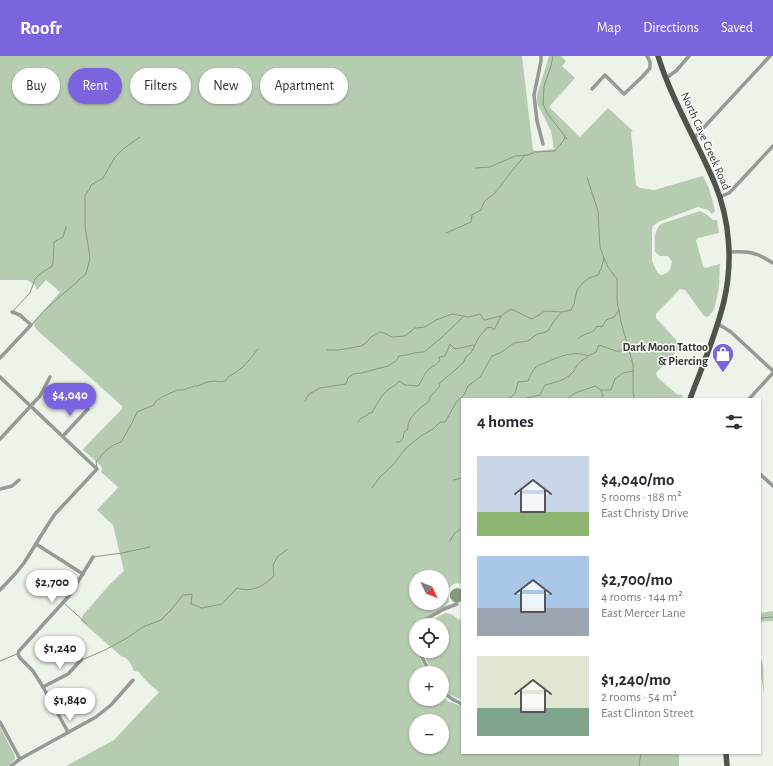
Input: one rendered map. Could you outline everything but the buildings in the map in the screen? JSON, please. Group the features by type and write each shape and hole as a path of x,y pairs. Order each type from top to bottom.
{"main road":[{"name":"North Cave Creek Road","path":"658,56 666,78 711,174 720,197 727,230 729,252 726,290 718,324 690,398"},
{"path":"726,754 727,766"}],"street":[{"path":"541,56 542,61 534,96 537,121 543,144"},
{"path":"592,89 605,76 624,94 650,68 650,62 646,56"},
{"path":"666,78 676,71 690,56"},
{"path":"694,138 770,56"},
{"path":"720,197 729,193 773,146"},
{"path":"729,252 743,251 754,253 773,262"},
{"path":"0,358 31,325 20,315 12,312"},
{"path":"718,324 731,332 773,372 750,398"},
{"path":"0,377 98,469 56,514 20,569 0,590"},
{"path":"0,439 40,396 50,377"},
{"path":"63,436 88,409"},
{"path":"761,475 773,486"},
{"path":"0,489 12,486 18,480"},
{"path":"36,544 83,574"},
{"path":"68,732 33,671 18,654 19,651 64,603 94,557"},
{"path":"428,618 457,604"},
{"path":"43,687 68,674 82,659"},
{"path":"12,766 20,758 96,717 111,705 133,680"},
{"path":"449,697 461,704"},
{"path":"0,722 20,758"}],"shaded area":[{"path":"0,56 522,56 533,150 536,151 554,149 551,131 537,103 537,95 549,56 561,56 566,61 562,66 575,78 549,107 580,137 608,108 633,131 631,132 636,185 640,188 654,190 703,176 709,188 715,211 712,214 708,210 698,207 658,222 652,229 652,261 657,272 661,275 668,272 670,269 672,262 668,256 660,256 655,252 655,237 658,227 661,224 700,211 713,220 717,220 719,233 698,238 696,240 703,266 705,268 720,264 719,288 714,310 708,317 704,316 685,290 680,289 656,314 656,318 678,342 680,348 656,373 657,377 678,395 680,394 683,396 682,398 461,398 461,584 454,584 449,589 449,570 409,570 409,610 439,610 425,618 409,618 409,658 420,658 424,666 409,666 409,706 449,706 449,702 461,706 461,754 679,754 679,766 66,766 114,740 159,692 139,672 134,671 128,660 121,656 81,621 83,615 111,583 124,571 113,525 97,510 118,487 101,472 101,466 83,450 122,409 122,406 37,330 33,324 60,292 46,280 37,290 35,285 27,280 0,280"},
{"path":"458,588 461,590 461,601 456,603 450,597 452,590"},
{"path":"773,611 773,621 761,622 761,613"},
{"path":"445,613 453,615 459,620 461,618 461,700 449,694 449,666 430,666 426,658 449,658 449,618 436,618"},
{"path":"761,660 763,665 764,693 761,676"},
{"path":"0,727 15,756 15,759 8,766 0,766"}],"waterway":[{"path":"553,56 544,86 543,104 547,113 567,139"},
{"path":"476,168 490,167 515,156 528,155 535,152 555,151 564,140 565,136"},
{"path":"32,324 48,307 86,274 90,258 85,226 85,195 91,185 103,178 115,157 123,149 140,137"},
{"path":"446,233 471,222 472,215 481,210 484,202 494,194 525,155"},
{"path":"587,177 598,211 600,247 608,267 617,279 617,301 621,322 633,364 634,398"},
{"path":"13,311 30,293 35,279 52,266 54,242 63,237 66,227"},
{"path":"327,350 339,350 361,346 371,337 380,332 392,337 405,336 415,328 425,327 436,320 452,314 469,317 480,314 484,320 501,316 511,309 532,319 545,311 563,312 571,310 577,290 589,278 598,275 604,258"},
{"path":"578,339 595,330 597,326 602,327 606,320 614,317 619,310"},
{"path":"372,488 380,477 394,464 406,448 433,429 440,422 445,422 457,401 464,395 468,386 480,377 492,356 500,353 514,343 528,341 537,334 548,331 561,313"},
{"path":"396,442 400,442 403,438 404,432 408,429 409,421 429,401 430,397 439,387 440,383 463,363 466,357 471,353 479,337 487,328 491,327 494,330 501,316"},
{"path":"305,401 309,394 320,388 346,384 348,378 353,374 388,366 396,361 399,356 424,352 463,317"},
{"path":"358,422 361,418 369,413 372,413 384,394 399,381 405,385 418,386 428,370 440,360 439,357 445,356 450,344 455,349 474,345"},
{"path":"509,398 515,394 518,382 528,381 533,370 539,365 566,355 583,354 588,356 596,352 599,345 619,352 627,345"},
{"path":"97,467 96,462 104,452 113,445 121,442 137,412 154,405 156,401 162,397 177,390 183,390 207,382 225,381 229,376 244,366 258,349"},
{"path":"526,398 540,395 545,385 568,377 577,365 588,357"},
{"path":"568,398 575,393 595,386 601,390 611,390 615,379 623,373 633,371"},
{"path":"601,390 603,396 602,398"},
{"path":"453,480 461,478"},
{"path":"450,541 454,534 461,529"},
{"path":"93,557 150,547"},
{"path":"84,659 105,650 143,627 161,620 183,595 192,594 191,604 202,608 222,604 237,588 247,590 262,586 274,576 273,565 278,556 288,549"},
{"path":"64,603 87,624"},
{"path":"761,618 773,617"},
{"path":"0,661 17,654"},
{"path":"639,766 641,754"}],"place":[{"name":"Dark Moon Tattoo & Piercing","path":"723,374"}]}
